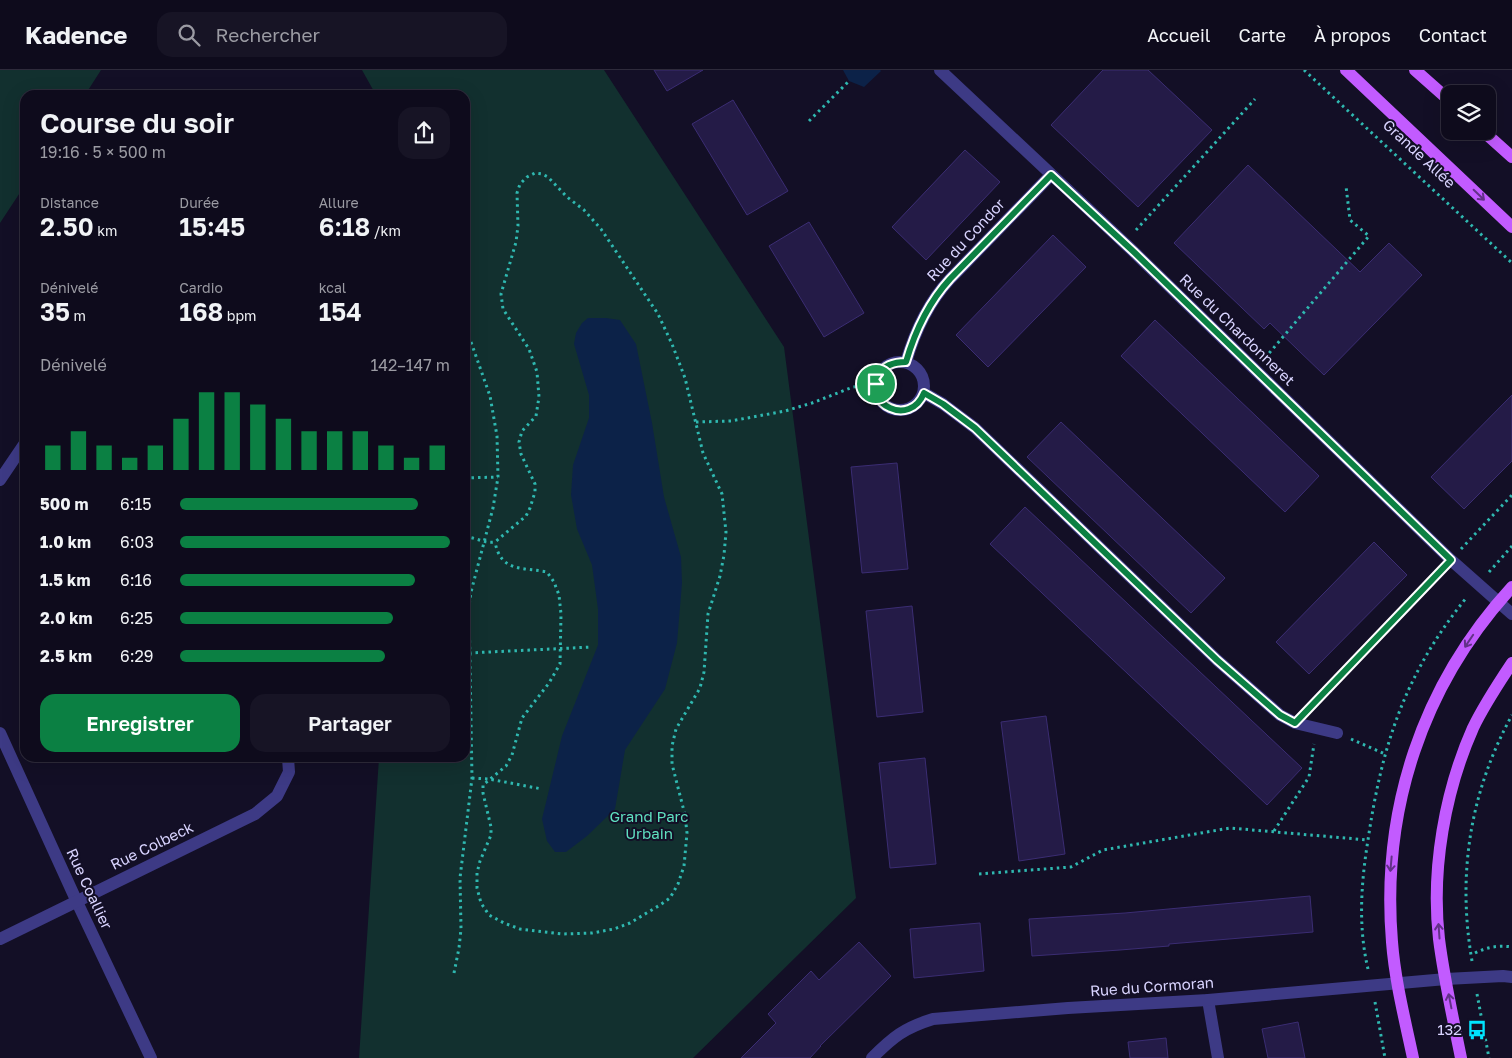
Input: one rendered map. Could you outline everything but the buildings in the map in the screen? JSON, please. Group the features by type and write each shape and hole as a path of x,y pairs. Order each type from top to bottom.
{"main road":[{"name":"Grande Allée","path":"1346,70 1512,227"},
{"path":"1415,70 1441,93"},
{"path":"1493,140 1512,157"},
{"path":"1413,1058 1392,945 1390,886 1397,817 1406,775 1419,736 1436,697 1471,638 1498,602 1512,587"},
{"path":"1461,1058 1439,938 1438,894 1440,852 1447,810 1457,772 1474,727 1489,698 1512,663"}],"street":[{"name":"Rue du Chardonneret","path":"940,70 1330,442 1372,486 1512,614"},
{"name":"Rue du Condor","path":"906,362 923,316 938,294 950,279 1051,175"},
{"path":"897,362 906,362 918,368 922,374 925,386 924,393 918,404 912,408 893,410 887,407 878,397 876,384 885,367 897,362"},
{"path":"924,393 943,404 975,428 1217,660 1280,715 1295,723 1337,733"},
{"path":"0,480 20,450"},
{"name":"Rue Coallier","path":"0,733 151,1058"},
{"name":"Rue Colbeck","path":"0,939 255,814 277,796 290,772 289,762"},
{"name":"Rue du Cormoran","path":"872,1058 890,1040 913,1026 933,1019 1068,1008 1208,1000 1446,979 1512,977"},
{"path":"1208,1000 1218,1058"}],"path":[{"name":"Grande Allée","path":"1304,70 1512,263"},
{"path":"809,121 849,81"},
{"path":"1124,244 1255,99"},
{"path":"470,537 484,542 495,542 526,516 535,492 535,484 521,454 519,442 522,431 536,416 539,397 537,372 529,349 503,309 501,294 516,242 518,226 517,193 520,184 527,177 535,173 542,174 584,210 606,236 658,314 685,378 703,453 722,494 726,532 720,576 708,614 704,672 700,688 676,729 672,746 672,764 685,815 684,866 678,884 670,898 644,916 614,929 592,933 564,934 520,929 489,915 481,903 477,888 477,873 491,835 483,785 506,766 512,755 522,718 556,672 560,664 561,649 559,595 548,572 510,565 501,559 495,542"},
{"path":"1254,371 1369,236 1350,220 1346,186"},
{"path":"470,340 490,396 497,436 498,477 493,508 471,592 470,622"},
{"path":"696,422 731,420 785,411 853,387 876,384"},
{"path":"470,478 498,477"},
{"path":"1295,723 1512,496"},
{"path":"1496,564 1512,546"},
{"path":"470,653 592,647"},
{"path":"454,973 461,929 460,878 472,778 470,695"},
{"path":"1470,951 1465,900 1466,863 1472,823 1490,761 1512,715"},
{"path":"1274,831 1309,776 1316,728"},
{"path":"1337,733 1385,754"},
{"path":"472,778 542,789"},
{"path":"979,874 1071,867 1103,850 1230,828 1368,840"},
{"path":"1475,952 1485,947 1504,946 1512,948"},
{"path":"1363,948 1366,961"},
{"path":"1479,1001 1489,1058"},
{"path":"1376,1010 1385,1058"}],"green space":[{"path":"0,70 101,70 88,90 20,90 20,193 0,223"},
{"name":"Grand Parc Urbain","path":"362,70 604,70 784,347 856,898 693,1058 359,1058 379,762 470,762 470,90 373,90"}],"water":[{"path":"843,70 881,71 864,87 849,81"},
{"path":"588,318 620,320 636,344 652,423 664,497 681,557 682,583 677,643 665,689 625,750 615,809 587,836 566,852 555,852 547,841 542,819 562,736 598,645 598,609 592,565 577,529 571,495 573,465 589,418 589,395 574,344 576,333 582,323"}],"place":[{"name":"132","path":"1477,1030"}],"route":[{"path":"1051,175 1135,253 1254,371 1330,442 1372,486 1451,560 1295,723 1280,715 1217,660 975,428 943,404 924,393 922,399 912,408 899,411 893,410 887,407 878,397 876,384 885,367 897,362 906,362 910,346 923,316 946,284 1051,175"}]}
